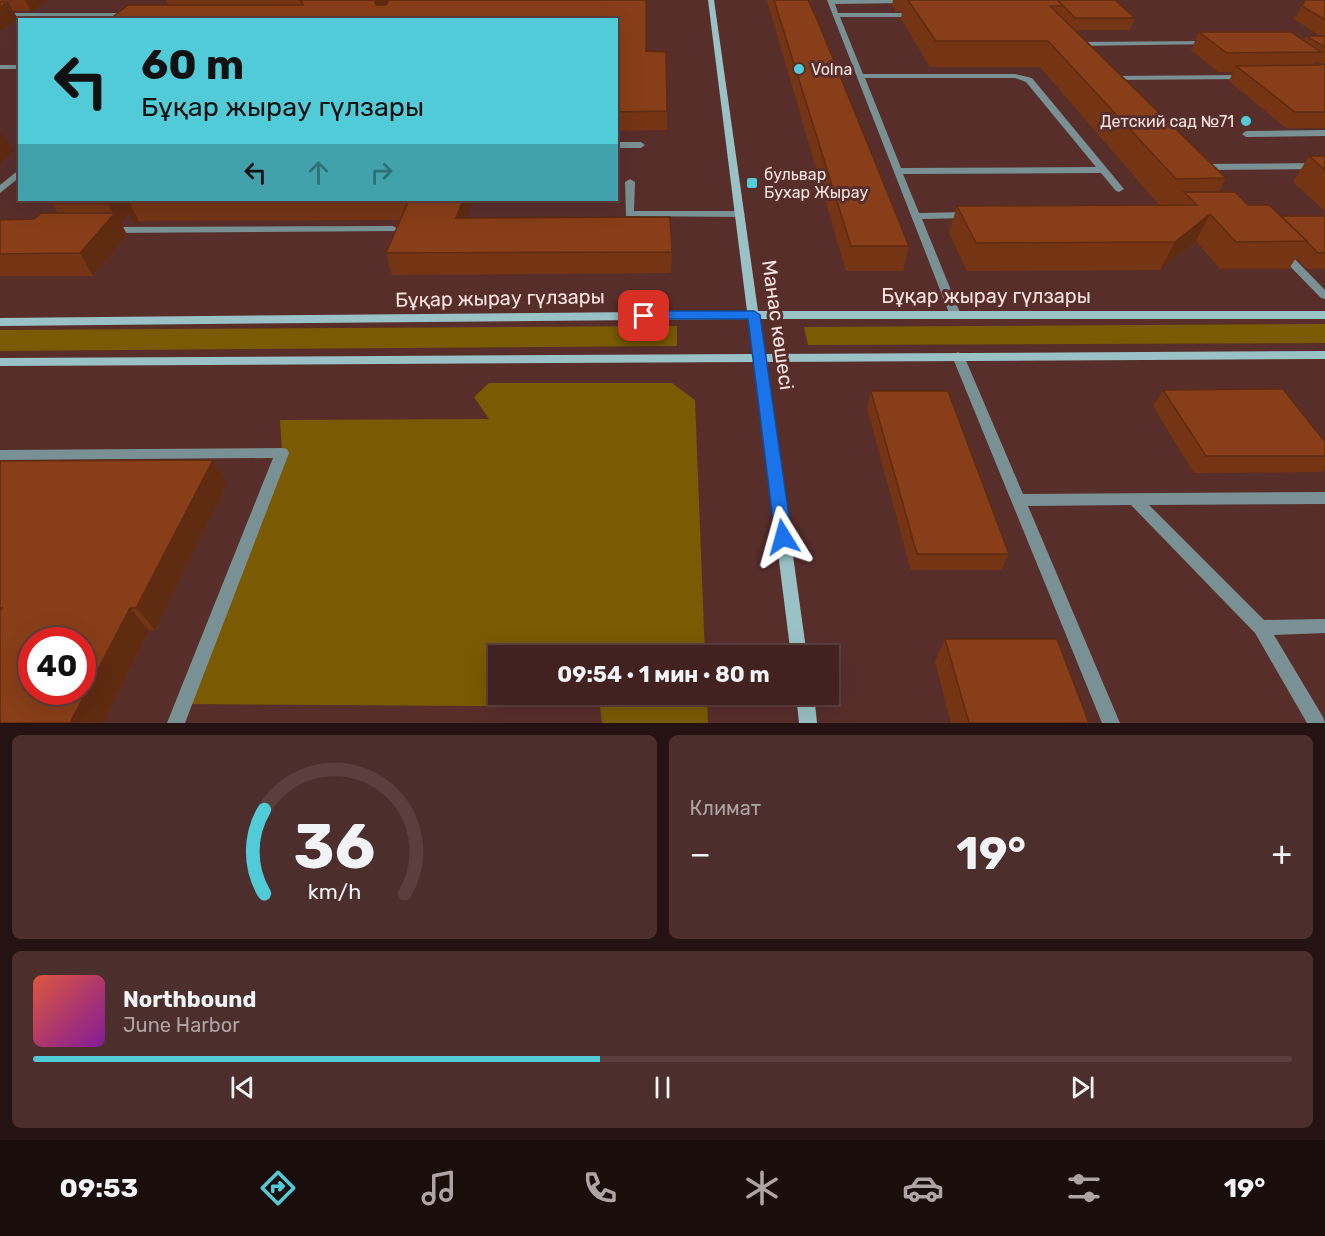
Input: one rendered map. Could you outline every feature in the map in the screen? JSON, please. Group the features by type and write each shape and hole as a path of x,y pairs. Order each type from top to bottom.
{"street":[{"name":"Манас көшесі","path":"711,0 798,645"},
{"name":"Бұқар жырау гүлзары","path":"0,322 754,315 1325,315"},
{"path":"0,362 759,356 1325,355"},
{"path":"806,705 808,723"}],"lane":[{"path":"913,1 830,1 955,315"},
{"path":"0,15 139,15"},
{"path":"836,15 924,15"},
{"path":"1085,52 1074,40 1220,43"},
{"path":"0,67 18,67"},
{"path":"1101,69 1117,86"},
{"path":"861,76 1015,76 1029,80 1119,189"},
{"path":"1109,78 1253,77"},
{"path":"1246,134 1325,133"},
{"path":"618,146 641,145"},
{"path":"1189,159 1205,175"},
{"path":"1197,167 1325,166"},
{"path":"899,171 1103,170"},
{"path":"0,190 18,176"},
{"path":"630,182 629,214 740,214"},
{"path":"916,216 975,215"},
{"path":"100,230 126,226 393,229"},
{"path":"1275,245 1325,297"},
{"path":"958,356 1111,723"},
{"path":"0,455 282,453 176,723"},
{"path":"1018,500 1325,498"},
{"path":"1134,499 1261,628 1317,723"},
{"path":"1261,628 1325,626"}],"shaded area":[{"path":"1325,324 1325,343 808,345 804,327"},
{"path":"677,326 677,346 0,351 0,330"},
{"path":"489,383 672,383 695,400 705,645 488,645 488,705 707,705 708,723 602,723 600,707 183,704 282,453 280,420 489,419 474,397"}],"building":[{"path":"299,0 377,0 376,5 386,5 389,0 646,0 646,51 666,52 667,111 618,112 618,18 112,18 128,5 303,5"},
{"path":"774,0 808,0 909,246 851,246"},
{"path":"908,0 1058,0 1064,6 1050,6 1226,178 1176,179 1048,41 936,41"},
{"path":"1058,0 1115,0 1135,18 1075,18"},
{"path":"1305,0 1325,0 1325,20 1302,6"},
{"path":"1199,32 1291,32 1321,52 1227,53"},
{"path":"1306,36 1325,36 1325,47"},
{"path":"1325,64 1325,112 1295,112 1236,66 1319,65"},
{"path":"1309,156 1325,156 1325,170"},
{"path":"1184,192 1235,192 1248,205 1269,205 1307,241 1236,242 1210,214 1175,242 976,243 957,206 1197,205"},
{"path":"56,201 111,201 108,204 52,204"},
{"path":"409,201 463,201 456,218 670,217 672,252 386,253"},
{"path":"41,213 115,213 80,253 0,254 0,220 34,219"},
{"path":"1281,216 1325,216 1325,253 1318,253"},
{"path":"1283,389 1325,442 1325,456 1206,456 1163,390"},
{"path":"871,391 948,391 1009,554 917,554"},
{"path":"213,460 136,608 130,608 96,673 96,627 18,627 18,705 79,705 70,723 0,723 0,611 2,608 0,608 0,461"},
{"path":"945,639 1057,639 1089,723 969,723"}],"place":[{"name":"Volna","path":"799,69"},
{"name":"Детский сад №71","path":"1246,121"},
{"name":"бульвар Бухар Жырау","path":"752,183"}],"route":[{"path":"644,316 754,315 783,537"}]}
